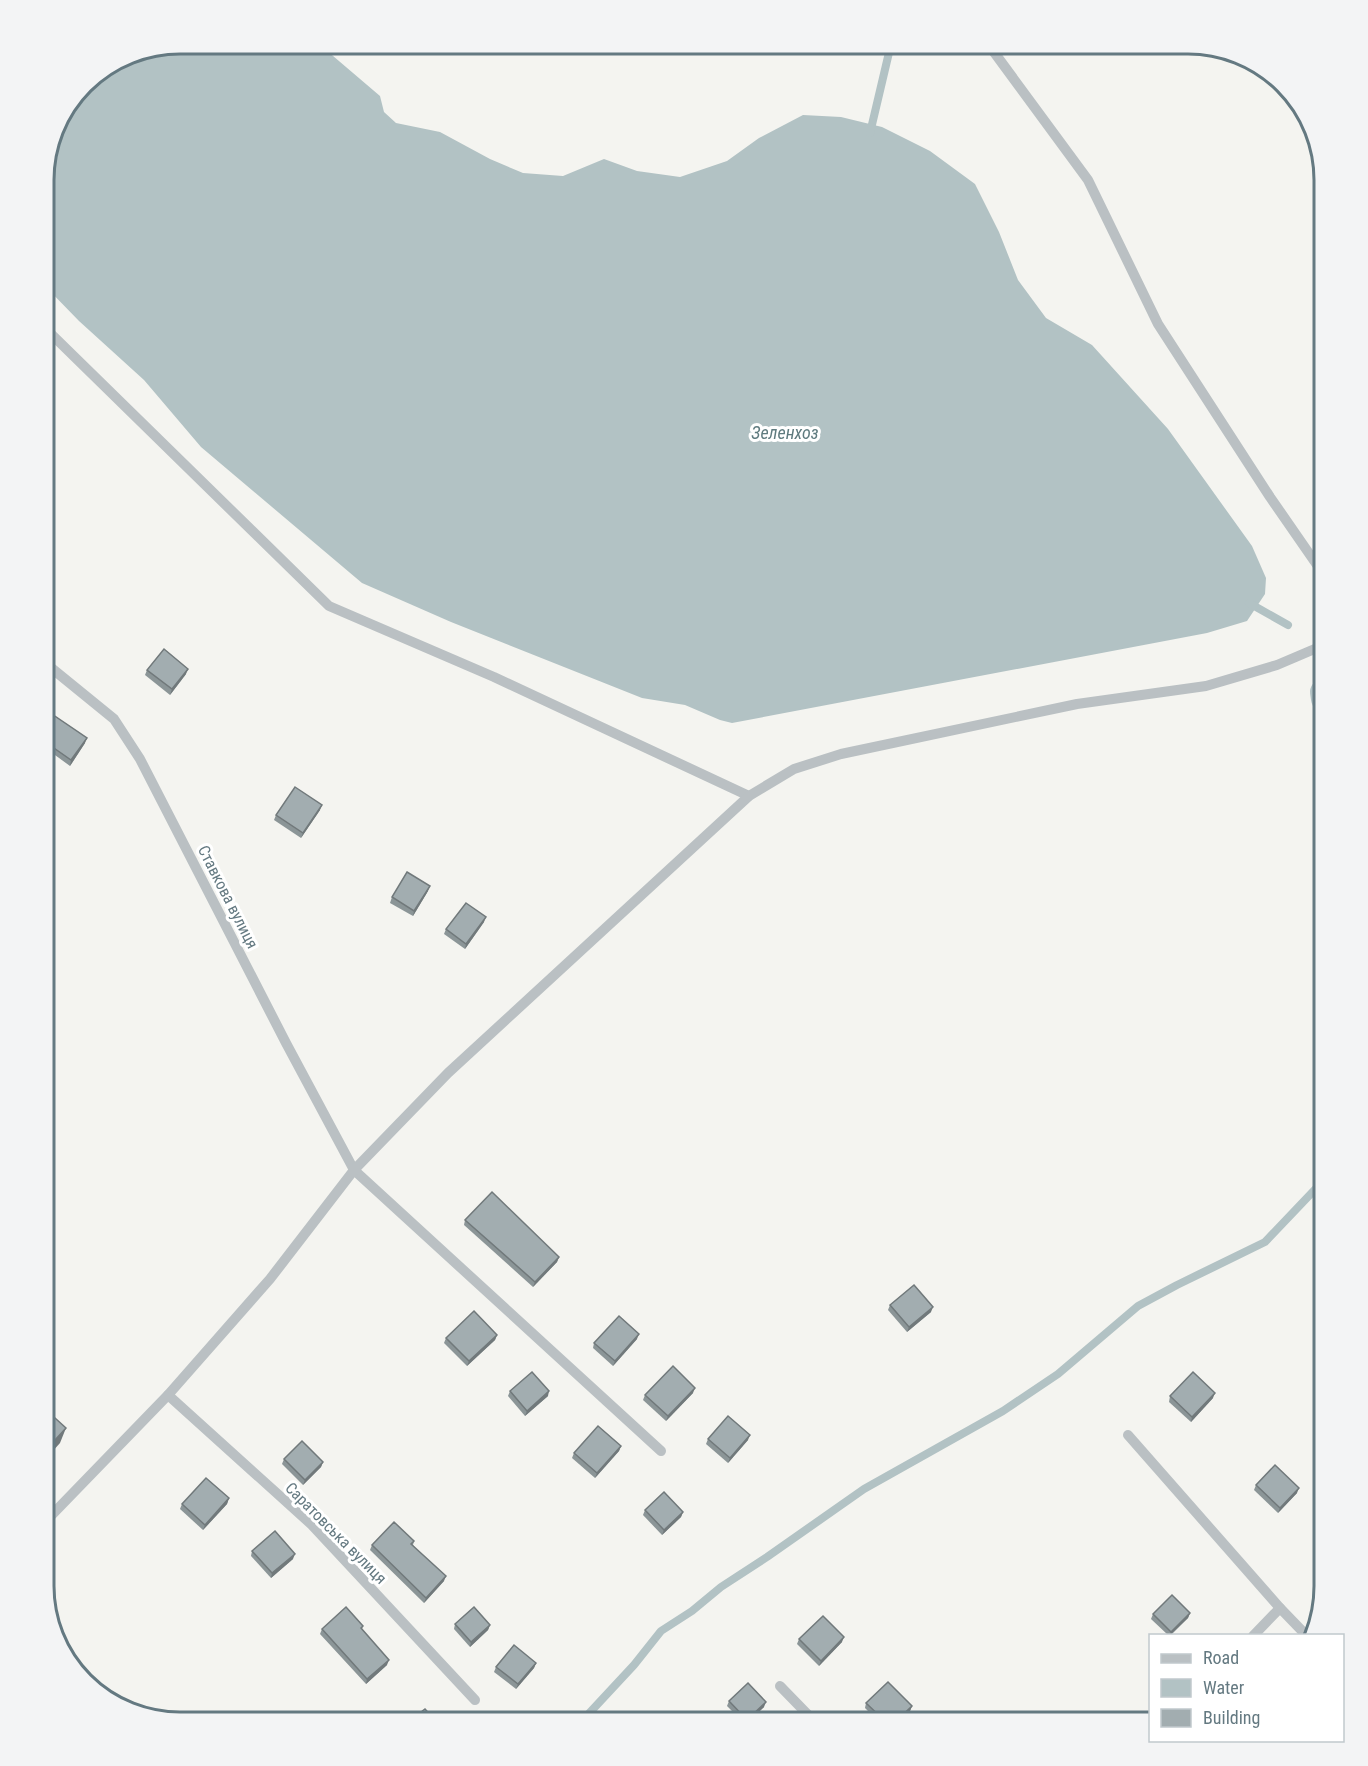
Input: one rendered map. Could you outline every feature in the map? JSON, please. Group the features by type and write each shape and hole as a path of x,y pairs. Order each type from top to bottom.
{"street":[{"path":"995,54 1088,180 1158,324 1314,561"},
{"path":"54,337 329,606 494,677 749,796"},
{"path":"54,1513 168,1395 270,1279 354,1170 448,1073 749,796 794,769 841,754 1077,704 1206,686 1277,665 1314,649"},
{"name":"Ставкова вулиця","path":"54,670 114,719 140,759 354,1170"},
{"path":"354,1170 661,1451"},
{"name":"Саратовська вулиця","path":"168,1395 312,1525 476,1700"},
{"path":"1128,1435 1280,1608 1305,1633"},
{"path":"1254,1634 1280,1608"},
{"path":"780,1686 805,1712"}],"water":[{"name":"Зеленхоз","path":"172,54 331,54 380,96 384,112 396,123 440,132 490,159 523,173 563,176 604,159 637,171 680,177 727,161 759,138 803,115 841,117 882,127 930,151 975,184 999,232 1018,280 1046,318 1092,345 1168,429 1252,546 1266,578 1265,594 1247,621 1207,633 732,723 685,705 642,698 451,622 362,583 201,447 144,380 54,295 54,172 58,147 75,110 97,85 124,67 155,56"}],"building":[{"path":"164,649 188,669 172,689 147,670"},
{"path":"54,715 87,738 71,760 54,748"},
{"path":"295,787 322,805 303,833 276,815"},
{"path":"407,872 430,886 414,911 392,897"},
{"path":"466,903 486,917 466,944 446,929"},
{"path":"492,1192 559,1257 535,1282 465,1220"},
{"path":"914,1285 933,1307 909,1327 890,1305"},
{"path":"474,1311 497,1335 469,1361 446,1338"},
{"path":"619,1316 639,1334 615,1361 594,1343"},
{"path":"673,1366 695,1388 668,1416 645,1395"},
{"path":"532,1372 549,1391 527,1411 510,1391"},
{"path":"1193,1372 1215,1393 1192,1417 1170,1396"},
{"path":"728,1416 750,1435 730,1458 708,1439"},
{"path":"54,1417 66,1428 54,1441"},
{"path":"598,1426 621,1446 597,1473 574,1453"},
{"path":"302,1441 323,1462 305,1480 284,1459"},
{"path":"1275,1465 1299,1488 1280,1508 1256,1485"},
{"path":"206,1478 229,1498 205,1525 182,1504"},
{"path":"664,1492 683,1512 664,1530 645,1510"},
{"path":"394,1522 414,1541 411,1544 446,1576 426,1598 372,1545"},
{"path":"275,1531 295,1554 272,1573 252,1551"},
{"path":"1172,1595 1190,1613 1171,1632 1153,1614"},
{"path":"346,1607 389,1660 367,1679 322,1629"},
{"path":"474,1607 490,1625 471,1642 455,1624"},
{"path":"823,1616 844,1637 821,1661 799,1639"},
{"path":"514,1645 536,1663 518,1684 496,1667"},
{"path":"888,1682 912,1706 906,1712 875,1712 866,1703"},
{"path":"748,1683 766,1702 755,1712 739,1712 729,1701"}],"waterway":[{"path":"870,133 889,54"},
{"path":"1249,603 1288,625"},
{"path":"590,1712 634,1665 661,1631 692,1611 721,1587 864,1489 1003,1411 1058,1374 1138,1306 1265,1242 1314,1191"}]}
